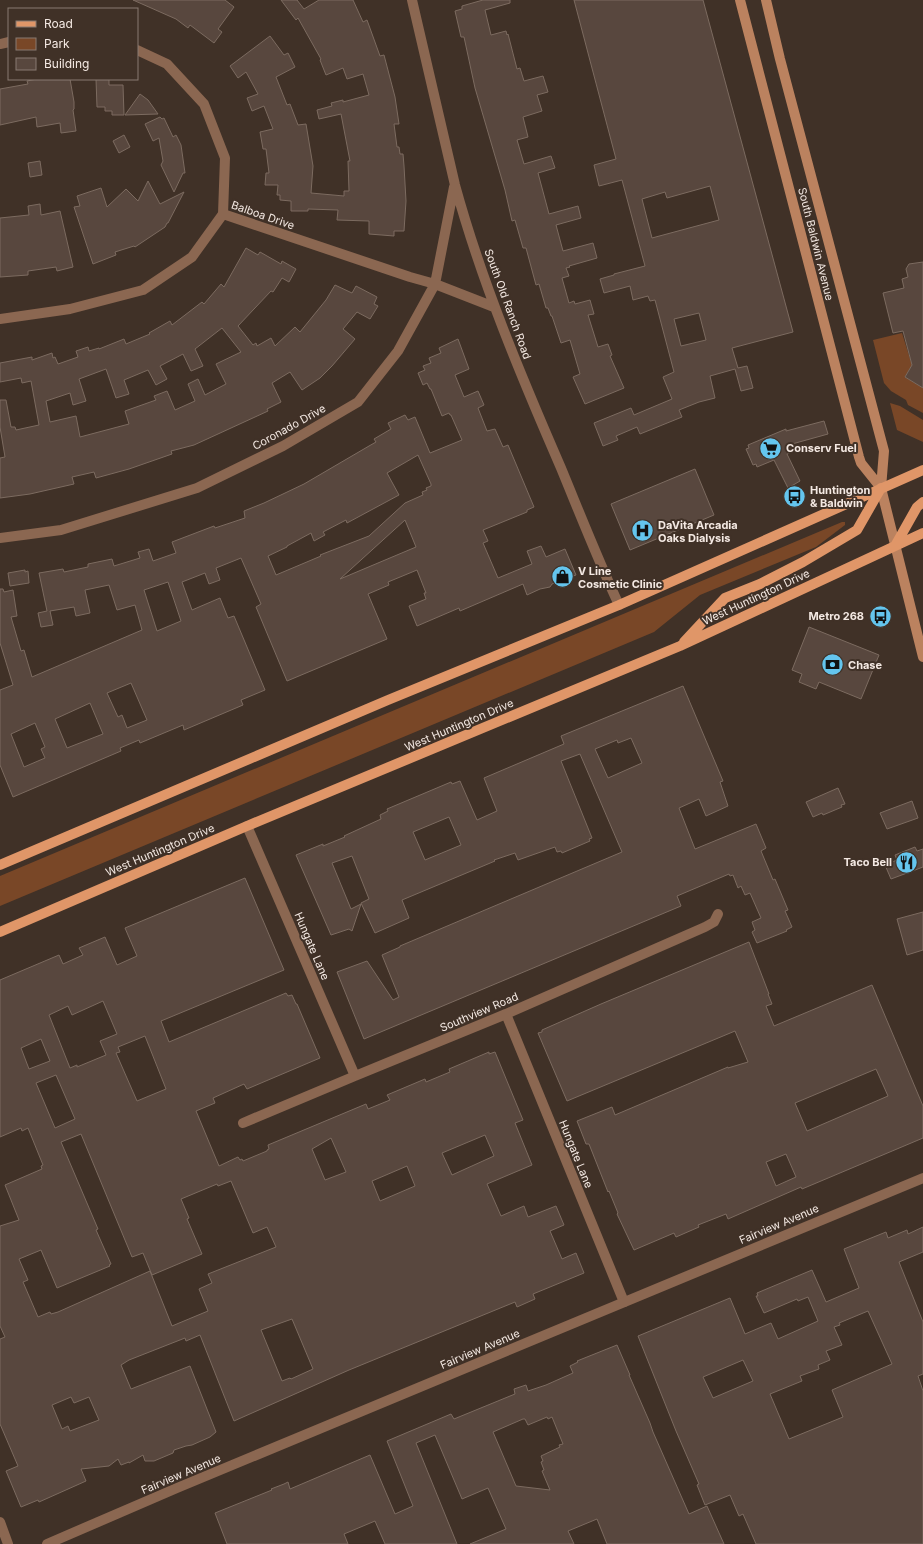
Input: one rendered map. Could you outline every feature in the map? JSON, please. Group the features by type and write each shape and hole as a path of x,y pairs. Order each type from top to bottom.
{"main road":[{"name":"South Baldwin Avenue","path":"740,0 859,457 861,463 881,488"},
{"name":"South Baldwin Avenue","path":"766,0 884,451 881,488 923,657"},
{"path":"0,865 388,700 619,604 923,470"},
{"path":"680,646 725,598 760,584 803,562 857,530 881,488"},
{"path":"895,546 917,507 923,502"},
{"name":"West Huntington Drive","path":"0,932 247,826 680,646 923,533"}],"street":[{"name":"South Old Ranch Road","path":"411,1 455,186 494,307 605,575 619,604"},
{"path":"138,50 167,64 204,104 225,158 223,214"},
{"name":"Coronado Drive","path":"0,538 61,530 197,488 284,446 358,402 398,351 435,284 455,186"},
{"name":"Balboa Drive","path":"0,319 70,308 143,290 192,257 223,214 435,284 494,307"},
{"name":"Hungate Lane","path":"247,826 355,1076"},
{"name":"Southview Road","path":"243,1124 506,1014 705,927 714,922 718,914"},
{"name":"Hungate Lane","path":"506,1014 624,1302"},
{"name":"Fairview Avenue","path":"47,1544 923,1178"},
{"path":"0,1522 8,1544"}],"green space":[{"path":"902,333 912,365 905,377 923,388 923,413 908,405 906,400 891,391 884,383 873,340"},
{"path":"890,403 900,406 923,420 923,442 897,430"},
{"path":"845,522 845,525 816,547 700,595 654,632 0,906 0,876"}],"building":[{"path":"133,0 225,0 234,7 218,29 222,32 214,43 190,25 188,28 176,19"},
{"path":"281,0 297,0 304,9 319,0 353,0 363,22 367,20 380,56 384,55 395,97 399,124 394,124 397,147 399,147 400,154 403,154 404,166 406,201 404,231 394,231 394,236 369,234 369,221 337,220 338,210 308,209 308,211 291,211 291,201 280,200 280,195 277,195 278,185 265,185 266,173 269,173 266,149 263,149 260,132 273,129 264,106 252,111 247,98 258,94 246,72 238,78 230,66 270,36 284,55 288,53 295,67 276,77 287,105 290,104 298,125 306,124 313,166 311,193 344,196 344,191 349,191 348,161 350,161 341,114 319,119 317,110 332,106 331,103 343,100 343,102 369,95 363,74 347,79 343,68 326,75 320,60 321,59 298,18 296,20"},
{"path":"483,0 510,0 510,3 485,10 491,35 506,31 517,69 520,68 524,81 543,76 548,92 537,95 542,111 523,117 528,137 517,140 524,164 551,156 555,168 538,173 549,214 578,206 581,218 556,225 563,251 593,243 597,258 569,266 570,267 566,268 569,276 562,278 569,303 574,301 575,304 590,300 594,314 588,315 598,347 608,344 612,355 610,356 624,388 585,404 573,377 580,374 570,340 561,343 552,316 548,308 546,308 539,284 536,285 526,248 523,248 515,220 512,221 505,190 475,88 464,37 461,37 455,11 462,9 462,6"},
{"path":"574,0 703,0 793,332 732,348 738,368 747,366 753,388 741,391 735,369 710,376 715,398 699,402 679,410 682,417 640,434 637,427 616,436 618,440 603,446 594,423 631,408 634,415 672,399 663,377 674,372 655,300 650,301 648,296 633,300 630,286 604,293 600,279 645,266 622,180 599,186 594,165 616,159","holes":["710,186 719,220 652,238 642,199 665,192 667,198","699,313 706,340 681,346 674,319"]},
{"path":"70,80 74,102 73,110 76,131 61,133 60,123 37,127 36,117 0,125 0,89 28,84 27,81"},
{"path":"96,80 109,80 109,85 123,85 124,115 112,115 112,111 105,111 105,107 97,107"},
{"path":"140,94 148,100 158,114 125,115"},
{"path":"160,117 162,119 164,118 173,137 176,135 181,145 185,173 183,173 174,192 161,165 163,161 159,138 153,141 145,124"},
{"path":"124,135 130,147 119,153 113,141"},
{"path":"40,161 42,175 30,177 28,163"},
{"path":"148,181 160,204 184,192 168,223 165,227 135,247 134,246 115,252 116,255 93,264 74,207 80,206 77,196 101,188 107,207 126,189 138,201"},
{"path":"40,204 41,215 60,211 73,267 57,271 56,267 28,271 28,275 0,277 0,218 29,215 28,206"},
{"path":"246,248 258,255 260,252 281,264 282,261 296,269 289,282 282,278 273,292 271,291 238,326 253,345 256,343 257,346 271,338 275,346 295,327 300,332 326,300 335,285 352,293 356,286 377,297 374,304 378,306 370,319 357,312 343,329 355,339 320,378 302,390 290,372 272,383 281,402 267,409 268,411 194,445 171,451 172,454 129,469 96,478 94,472 72,477 74,484 30,494 0,498 0,458 5,457 0,427 0,400 6,400 11,427 15,427 16,430 39,425 31,381 22,383 21,378 0,382 0,363 32,357 32,360 52,353 53,358 55,357 58,364 78,357 76,351 88,347 89,351 99,349 124,339 126,344 150,334 149,333 170,321 172,325 202,302 204,304 221,284 224,287","holes":["222,328 241,352 216,364 226,384 205,395 198,379 188,384 195,401 175,410 167,391 154,396 156,400 125,411 129,424 80,437 76,416 50,422 46,401 70,393 73,405 86,401 79,379 106,369 116,398 129,394 124,380 148,370 156,385 167,379 160,366 183,354 191,371 203,366 195,349"]},
{"path":"923,262 923,388 905,377 912,365 903,331 893,333 883,293 904,288 902,279 908,277 906,269 909,264"},
{"path":"458,339 469,369 455,375 464,397 478,391 484,405 478,408 487,431 495,429 503,447 508,445 534,507 527,510 527,512 483,530 488,541 483,543 498,578 532,564 527,551 541,546 546,557 565,549 576,575 552,584 550,587 540,589 527,595 523,584 460,611 459,608 417,626 409,606 426,599 424,593 426,593 417,570 388,582 389,585 368,594 387,639 287,681 256,607 261,604 241,558 216,568 220,580 209,584 205,573 182,582 192,610 220,598 228,618 234,616 265,690 241,700 243,705 184,730 183,725 140,743 139,740 120,748 121,751 13,797 0,765 0,690 13,685 0,643 0,589 3,589 4,592 13,590 17,616 11,617 21,651 24,650 32,677 142,630 135,605 117,610 109,585 85,590 90,613 76,616 74,607 50,611 53,625 41,627 38,613 47,611 39,573 63,569 64,572 88,567 88,564 112,559 114,566 140,558 138,552 149,549 153,561 176,553 172,542 214,526 215,528 245,518 244,511 304,484 376,442 374,439 391,429 388,423 405,415 408,420 415,417 430,453 462,440 451,415 449,413 442,416 431,389 427,383 423,385 418,373 425,370 423,366 431,363 429,358 441,353 439,348","holes":["418,455 431,486 422,492 423,495 405,503 369,536 320,555 321,556 276,575 268,556 311,533 314,541 325,535 323,532 346,520 347,523 399,495 387,473","405,520 416,547 340,579","168,582 181,621 157,631 144,590","131,683 147,720 127,728 122,715 118,717 107,693","90,703 103,734 67,748 55,719","35,723 45,747 41,749 45,758 24,767 11,734"]},
{"path":"824,421 828,434 792,444 795,451 787,454 800,481 788,488 774,460 757,467 756,464 753,465 746,449 749,448 748,445 786,429 786,431"},
{"path":"695,469 714,515 630,550 611,504"},
{"path":"25,570 25,572 28,571 29,583 10,586 8,573"},
{"path":"809,627 879,655 861,699 819,682 816,689 799,682 802,674 792,670"},
{"path":"683,686 723,781 720,782 728,806 706,816 699,799 679,808 695,849 756,824 766,848 761,851 788,910 785,911 792,927 786,930 787,931 757,943 752,932 755,930 752,922 761,918 750,893 745,895 741,886 738,888 733,875 730,876 729,874 677,896 681,906 364,1039 337,972 367,961 393,1000 399,997 382,955 622,852 580,754 561,761 592,838 589,839 590,841 562,853 561,851 557,852 555,847 518,860 515,853 494,860 495,861 402,900 409,918 375,933 361,903 369,899 352,856 332,863 351,909 361,904 352,931 349,929 331,935 296,855 345,837 344,836 381,819 380,815 388,811 387,809 451,782 452,784 460,781 477,820 497,811 484,778 564,744 561,736","holes":["631,738 642,763 608,778 595,749 617,740 618,743","449,817 461,845 425,860 413,832"]},
{"path":"838,788 845,804 841,805 842,807 823,815 822,813 813,817 806,802"},
{"path":"912,801 918,818 887,829 880,813"},
{"path":"915,847 917,851 923,849 923,867 891,879 885,865 897,860 895,855"},
{"path":"245,878 284,970 161,1021 169,1042 286,993 288,996 292,995 297,1004 320,1058 247,1089 244,1084 213,1098 215,1103 196,1111 219,1166 238,1157 243,1161 267,1151 269,1149 268,1145 366,1104 368,1109 390,1100 387,1095 425,1079 426,1082 450,1072 449,1069 489,1052 489,1054 495,1052 523,1120 515,1123 532,1165 487,1184 501,1216 524,1206 528,1217 556,1206 564,1225 550,1231 562,1259 576,1253 584,1273 533,1294 535,1299 517,1307 515,1302 349,1370 234,1421 200,1335 186,1341 185,1338 129,1360 121,1365 131,1389 190,1366 216,1432 210,1437 192,1445 174,1450 173,1453 154,1461 145,1461 143,1455 129,1463 121,1465 118,1459 109,1466 81,1469 86,1481 39,1502 38,1500 21,1507 6,1471 18,1466 0,1424 0,1339 5,1337 0,1326 0,1226 19,1220 5,1185 42,1169 41,1166 43,1165 28,1128 22,1131 21,1128 0,1137 0,980 59,955 63,964 83,955 79,948 105,937 117,965 137,956 125,928","holes":["103,1001 117,1034 100,1041 106,1055 77,1067 77,1065 70,1068 49,1015 68,1006 72,1015","145,1036 166,1089 137,1101 116,1053 120,1052 118,1047","41,1039 50,1061 29,1069 21,1048","56,1075 75,1119 55,1128 36,1083","81,1134 132,1257 143,1253 152,1275 202,1254 187,1219 189,1218 181,1199 217,1184 218,1186 231,1181 253,1233 267,1227 276,1247 208,1274 212,1283 199,1289 208,1311 172,1326 150,1271 58,1312 51,1314 50,1312 38,1317 23,1282 28,1280 19,1259 41,1250 57,1288 110,1266 109,1265 111,1264 96,1230 98,1229 61,1142","485,1135 494,1156 452,1175 442,1153","331,1138 346,1172 325,1180 312,1149","407,1166 415,1186 380,1201 372,1181","292,1319 313,1369 291,1379 282,1381 261,1330","71,1397 74,1403 89,1397 99,1420 70,1431 68,1426 62,1429 52,1405"]},
{"path":"923,912 923,950 907,955 897,919"},
{"path":"749,942 772,1004 766,1006 774,1026 872,985 923,1106 923,1138 802,1189 801,1187 728,1219 726,1214 698,1225 699,1227 676,1237 674,1233 634,1250 617,1214 618,1213 589,1144 586,1144 577,1121 612,1107 615,1115 728,1067 748,1062 735,1031 567,1101 538,1033 601,1004","holes":["876,1069 888,1096 807,1131 795,1103","786,1154 796,1177 776,1186 766,1162"]},
{"path":"923,1227 923,1252 899,1262 923,1322 923,1374 918,1376 923,1391 923,1544 756,1544 743,1514 739,1516 730,1495 705,1505 697,1485 699,1484 638,1336 730,1298 745,1334 771,1323 778,1339 818,1321 808,1297 798,1301 797,1299 764,1313 756,1296 758,1296 757,1293 812,1270 826,1302 859,1288 844,1249 886,1232 888,1238 907,1230 908,1234","holes":["868,1311 892,1364 832,1390 843,1417 789,1439 770,1394 802,1381 800,1376 819,1369 818,1365 830,1360 826,1351 842,1345 834,1327 840,1325 839,1323","743,1360 753,1381 713,1398 703,1377"]},
{"path":"617,1345 689,1514 707,1506 724,1544 607,1544 597,1519 568,1531 574,1544 470,1544 506,1529 488,1488 462,1499 435,1435 416,1443 457,1544 385,1544 375,1521 344,1534 348,1544 227,1544 215,1513 288,1482 290,1489 370,1455 395,1514 413,1506 387,1441 451,1414 454,1419 515,1394 514,1389 526,1385 528,1391 546,1385 573,1373 570,1366 578,1362 577,1361","holes":["547,1417 548,1419 552,1417 563,1444 541,1456 543,1461 541,1462 544,1470 542,1471 550,1490 516,1486 493,1432 523,1419 525,1419 528,1425"]}],"place":[{"name":"Conserv Fuel","path":"771,448"},
{"name":"Huntington & Baldwin","path":"794,496"},
{"name":"DaVita Arcadia Oaks Dialysis","path":"642,531"},
{"name":"V Line Cosmetic Clinic","path":"562,577"},
{"name":"Metro 268","path":"880,616"},
{"name":"Chase","path":"833,665"},
{"name":"Taco Bell","path":"907,862"}]}
